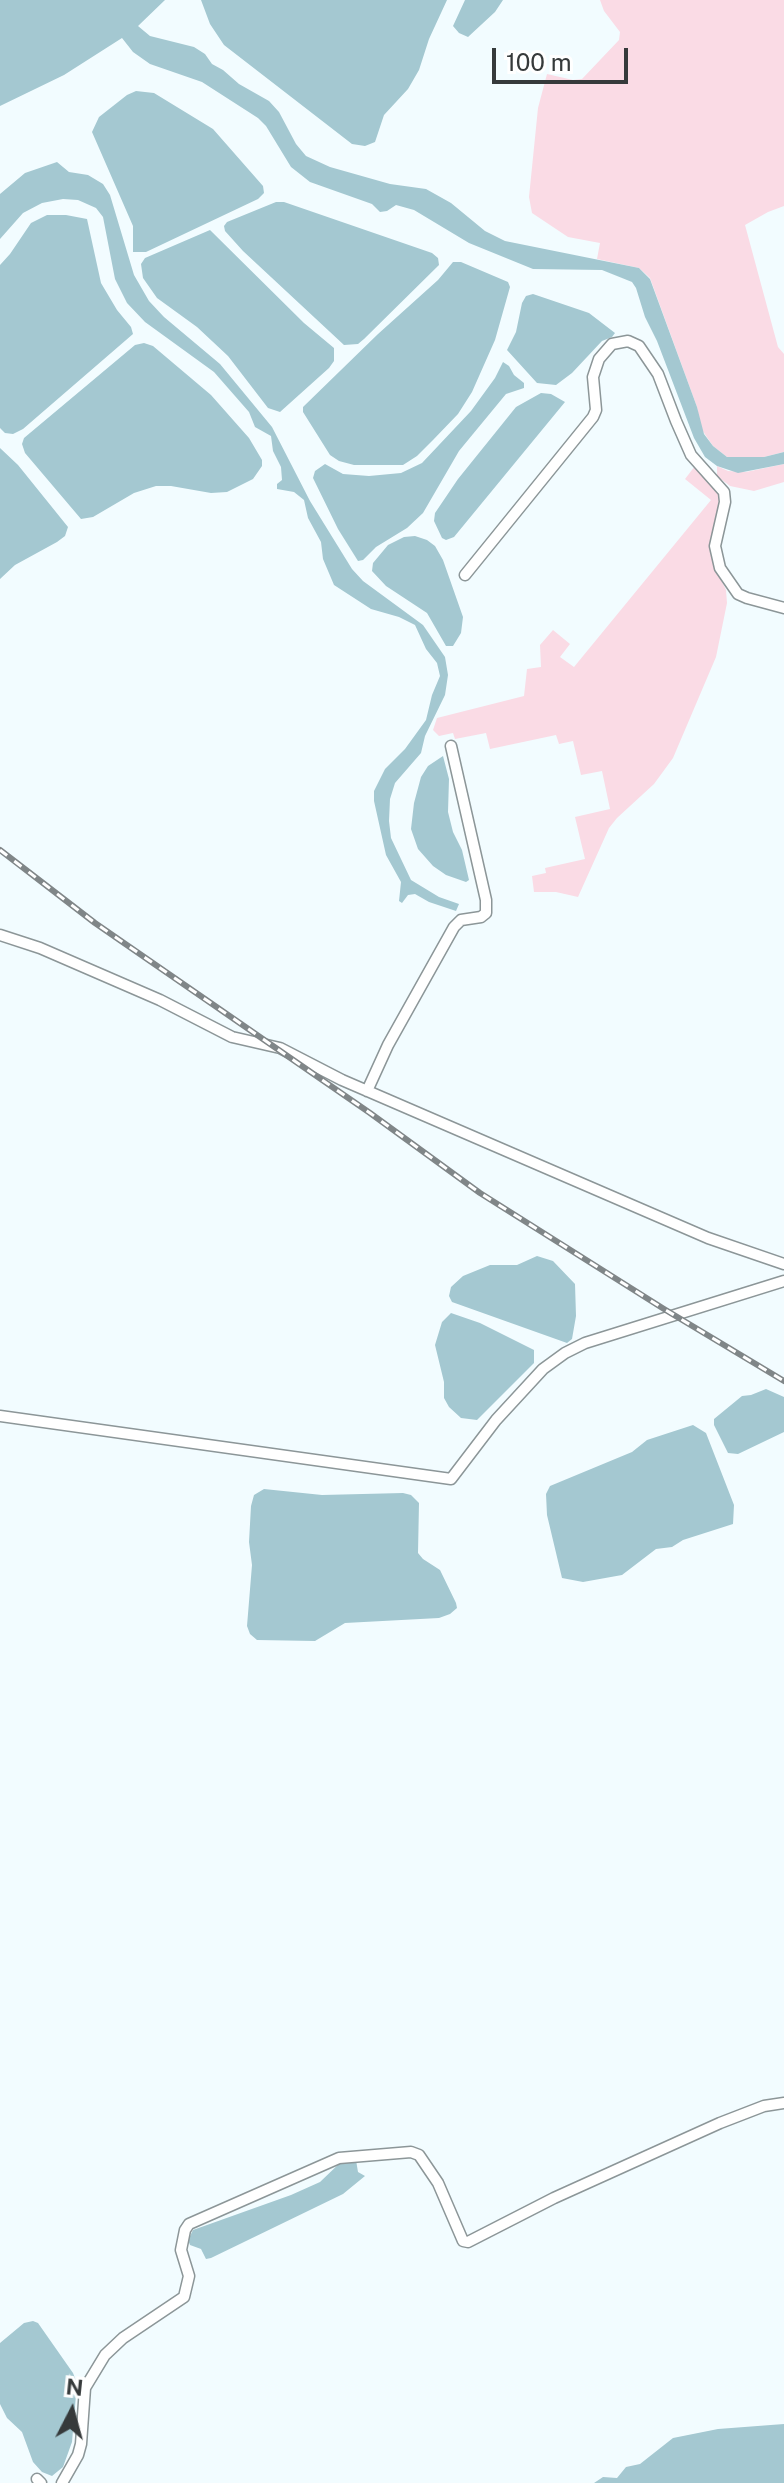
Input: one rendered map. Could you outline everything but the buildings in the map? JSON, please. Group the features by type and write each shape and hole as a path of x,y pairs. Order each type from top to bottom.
{"street":[{"path":"465,575 593,417 596,410 593,377 599,359 612,344 628,341 639,346 662,380 691,455 723,489 725,502 715,546 720,568 738,594 784,608"},
{"path":"367,1091 388,1045 454,927 461,920 481,917 486,913 486,900 451,746"},
{"path":"0,935 40,948 137,990 232,1037 280,1048 367,1091 708,1238 784,1264"},
{"path":"0,1416 451,1479 496,1420 543,1369 565,1353 585,1343 784,1281"},
{"path":"62,2483 81,2444 85,2388 105,2355 123,2338 184,2297 189,2276 181,2250 189,2224 347,2155 411,2152 419,2155 438,2183 463,2241 468,2242 554,2198 720,2123 764,2106 784,2103"}],"shaded area":[{"path":"600,0 784,0 784,206 745,225 778,347 784,354 784,452 764,457 727,457 713,446 700,427 697,407 650,278 639,268 597,259 600,243 568,237 532,213 529,197 538,108 547,74 582,79 619,40 620,32 604,11"},
{"path":"784,464 784,482 754,491 730,486 717,476 717,466 728,471 746,472"},
{"path":"695,466 716,487 719,496 715,567 726,590 727,603 716,657 673,758 654,784 609,828 578,897 556,892 534,892 532,876 546,873 545,868 585,859 575,817 610,809 602,771 581,775 573,741 559,744 556,735 490,749 486,733 455,739 453,733 439,736 433,730 437,718 524,696 527,669 541,667 540,645 553,630 570,644 560,657 574,667 711,500 685,479"}],"water":[{"path":"0,0 165,0 138,26 150,36 194,47 239,84 269,101 306,156 330,167 390,184 426,189 451,203 485,231 505,241 639,268 650,279 704,434 727,457 764,457 784,452 784,464 738,473 717,466 705,457 694,438 632,282 602,270 533,269 469,243 414,210 396,205 380,212 372,204 310,182 291,167 258,118 202,82 150,64 133,52 122,38 64,75 0,106"},
{"path":"201,0 447,0 419,70 408,89 384,115 375,142 365,146 352,144 224,45 210,24"},
{"path":"465,0 503,0 495,12 468,37 453,26"},
{"path":"136,91 154,93 213,129 263,186 264,193 258,199 146,252 133,252 133,226 92,132 99,117"},
{"path":"57,162 69,172 88,175 103,184 110,195 134,275 149,301 220,364 272,427 310,501 352,569 363,581 423,625 445,657 448,675 445,695 425,736 421,753 395,783 390,799 389,821 391,838 411,880 439,897 459,904 456,911 415,894 408,895 402,903 399,901 401,882 386,855 374,801 374,791 385,769 405,749 426,720 440,676 437,663 426,649 415,625 371,609 334,585 304,500 294,492 277,489 277,484 282,480 281,467 273,451 271,436 255,427 249,412 214,372 145,322 127,303 115,279 103,217 96,208 78,200 42,203 23,213 0,239 0,194 25,173"},
{"path":"276,202 284,202 432,253 438,258 439,265 364,339 358,344 344,345 225,231 227,222"},
{"path":"47,215 87,219 101,283 133,334 23,429 13,434 5,433 0,428 0,265 31,223"},
{"path":"210,230 304,323 334,348 334,361 329,368 280,412 268,408 228,356 197,327 157,298 143,278 141,264 145,258"},
{"path":"453,262 461,262 508,282 510,287 495,340 472,392 458,414 417,456 403,465 354,465 339,461 330,455 303,412 303,407 438,280"},
{"path":"533,294 589,313 615,333 602,341 556,385 537,383 507,350 516,332 522,303 526,296"},
{"path":"144,343 153,346 211,395 249,438 262,460 262,466 253,479 227,492 156,486 134,493 93,517 81,519 25,453 24,438 135,345"},
{"path":"503,362 524,383 524,388 506,394 459,451 423,513 407,528 358,561 313,478 315,471 325,464 343,474 369,476 401,473 422,463 471,411"},
{"path":"541,393 551,394 565,402 454,537 442,538 434,521 435,513 458,479 516,407"},
{"path":"0,448 18,465 68,527 65,536 15,565 0,579"},
{"path":"415,536 427,540 435,546 443,560 463,617 461,633 453,646 446,646 427,613 386,586 372,571 373,563 388,545 404,537"},
{"path":"443,756 449,779 448,812 462,850 469,880 466,882 446,875 433,866 418,849 411,829 421,777 428,766"},
{"path":"537,1256 553,1261 575,1284 576,1316 572,1339 567,1343 452,1302 449,1296 451,1287 463,1276 490,1265 517,1265"},
{"path":"451,1313 480,1323 534,1350 534,1363 477,1420 461,1418 444,1398 444,1382 435,1345 442,1322"},
{"path":"766,1389 784,1397 784,1432 738,1454 728,1453 714,1419 742,1396"},
{"path":"693,1425 706,1433 734,1505 733,1524 683,1540 672,1547 656,1549 622,1575 583,1582 562,1578 547,1515 546,1494 550,1486 632,1452 647,1440"},
{"path":"264,1489 322,1495 411,1495 419,1503 418,1553 440,1570 457,1608 439,1618 345,1623 315,1641 257,1640 247,1626 252,1565 249,1542 254,1495"},
{"path":"343,2160 356,2160 358,2172 365,2176 343,2194 211,2258 206,2259 201,2249 190,2245 188,2240 193,2230 320,2182"},
{"path":"24,2323 38,2323 77,2383 72,2442 63,2467 52,2476 42,2472 33,2462 22,2432 7,2418 0,2404 0,2343"},
{"path":"784,2424 784,2483 594,2483 603,2477 617,2478 626,2467 640,2464 673,2438 718,2429"}],"railway":[{"path":"0,850 95,923 480,1193 784,1381"}]}
